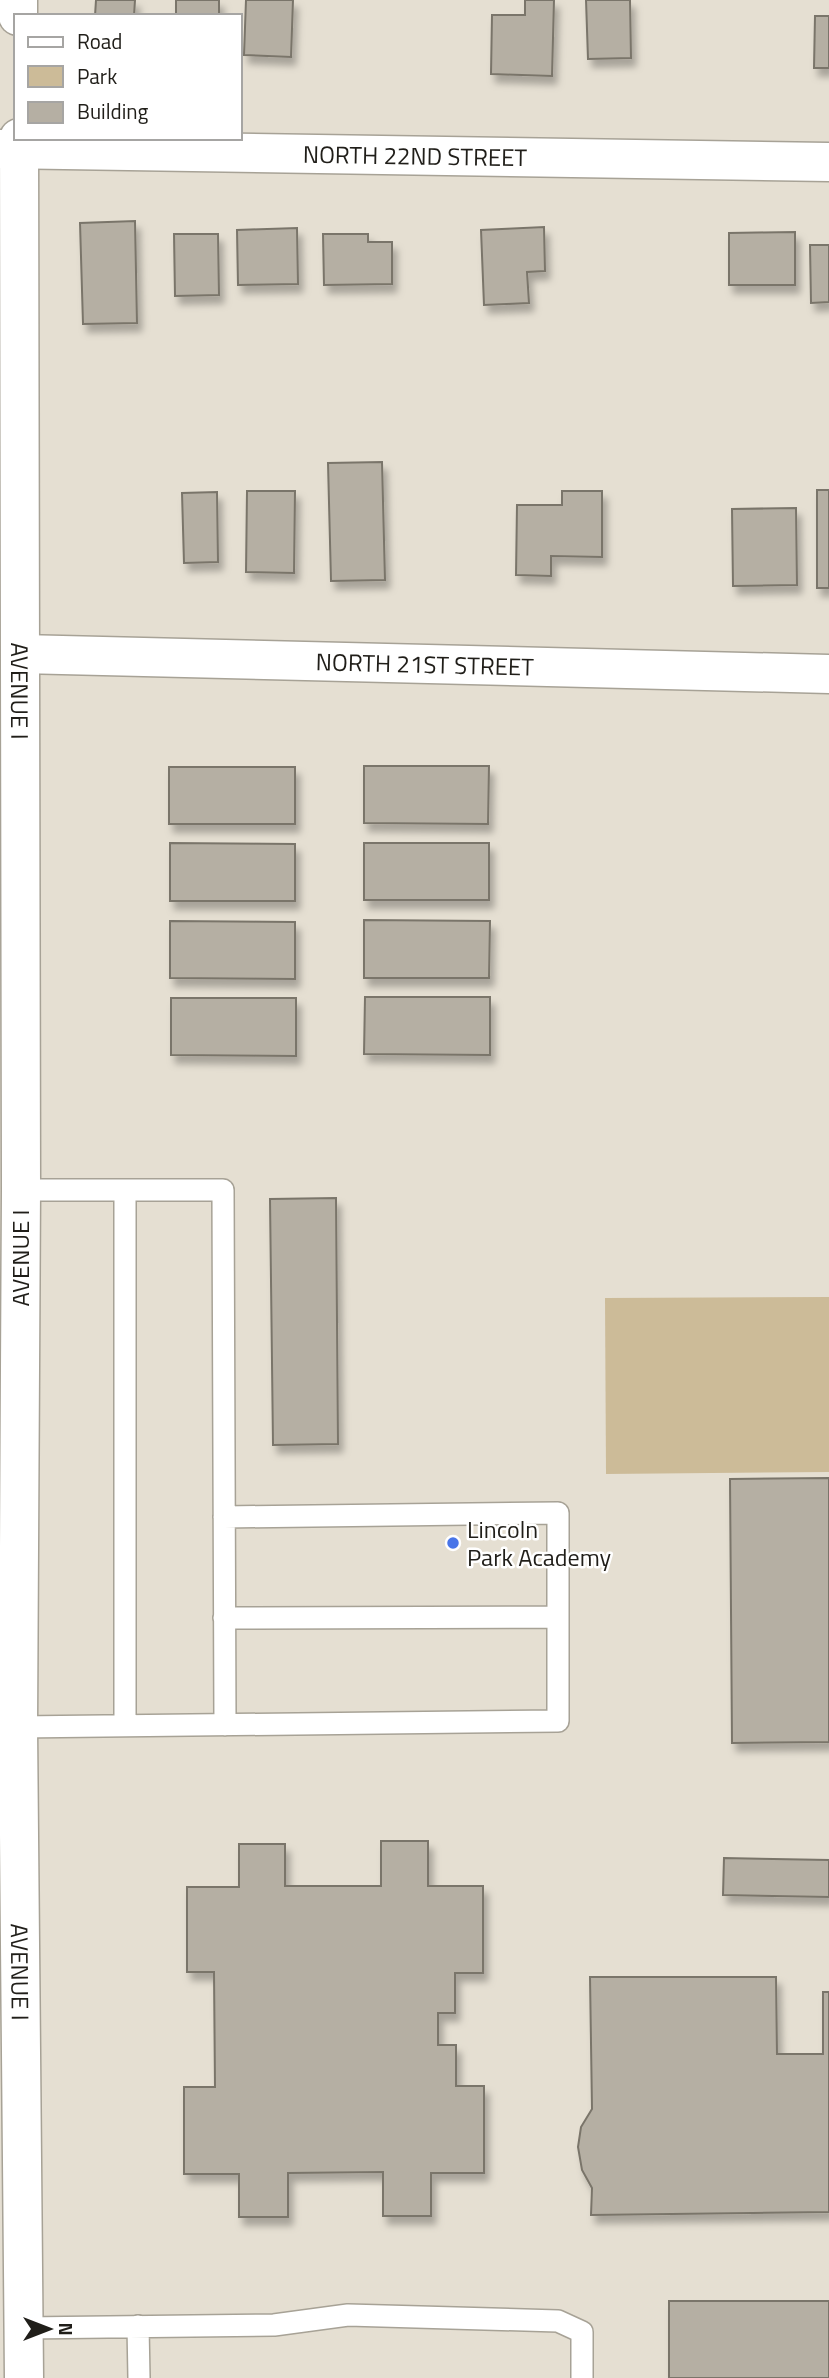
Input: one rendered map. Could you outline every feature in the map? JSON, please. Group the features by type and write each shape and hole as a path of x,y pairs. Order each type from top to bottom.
{"street":[{"name":"NORTH 22ND STREET","path":"13,145 829,162"},
{"name":"AVENUE I","path":"13,145 10,607 21,654 10,1141 21,1190 9,1726 12,2264 24,2328 24,2378"},
{"name":"NORTH 21ST STREET","path":"21,654 829,674"}],"lane":[{"path":"21,1190 223,1190 225,1724"},
{"path":"125,1190 125,1725"},
{"path":"9,1726 558,1721 558,1513 224,1517"},
{"path":"224,1618 558,1617"},
{"path":"24,2328 274,2325 348,2315 558,2321 582,2332 582,2378"},
{"path":"138,2326 138,2378"}],"green space":[{"path":"829,1297 829,1472 606,1474 605,1298"}],"building":[{"path":"96,0 135,0 134,14 95,14"},
{"path":"176,0 219,0 219,14 176,14"},
{"path":"246,0 293,0 291,57 244,55"},
{"path":"525,0 554,0 552,76 491,74 492,15 525,15"},
{"path":"586,0 630,0 631,58 588,59"},
{"path":"815,16 829,16 829,68 814,68"},
{"path":"135,221 137,323 83,324 80,223"},
{"path":"544,227 545,271 527,272 529,303 484,305 481,230"},
{"path":"297,228 298,284 238,285 237,230"},
{"path":"795,232 795,285 729,285 729,233"},
{"path":"174,234 218,234 219,295 175,296"},
{"path":"323,234 368,234 368,242 392,242 392,284 324,285"},
{"path":"810,245 829,245 829,302 811,303"},
{"path":"382,462 385,580 331,581 328,463"},
{"path":"817,490 829,490 829,588 817,588"},
{"path":"247,491 295,491 294,573 246,572"},
{"path":"562,491 602,491 602,557 551,556 551,576 516,575 517,505 562,505"},
{"path":"217,492 218,562 184,563 182,493"},
{"path":"796,508 797,585 733,586 732,509"},
{"path":"364,766 489,766 488,824 364,823"},
{"path":"169,767 295,767 295,824 169,824"},
{"path":"170,843 295,844 295,901 170,901"},
{"path":"364,843 489,843 489,900 364,900"},
{"path":"364,920 490,921 489,978 364,978"},
{"path":"170,921 295,922 295,979 170,978"},
{"path":"365,997 490,997 490,1055 364,1054"},
{"path":"171,998 296,998 296,1056 171,1055"},
{"path":"336,1198 338,1444 273,1445 270,1199"},
{"path":"829,1478 829,1742 732,1743 730,1479"},
{"path":"381,1841 428,1841 428,1886 483,1886 483,1973 455,1973 455,2013 438,2013 438,2045 456,2045 456,2086 484,2086 484,2173 431,2173 431,2216 383,2216 383,2172 288,2173 288,2217 239,2217 239,2174 184,2174 184,2087 215,2087 214,1972 187,1972 187,1887 239,1887 239,1844 285,1844 285,1886 381,1886"},
{"path":"724,1858 829,1860 829,1897 723,1895"},
{"path":"590,1977 776,1977 777,2054 823,2054 823,1992 829,1992 829,2212 591,2215 592,2188 582,2170 578,2147 581,2127 592,2109"},
{"path":"669,2301 829,2301 829,2378 669,2378"}],"place":[{"name":"Lincoln Park Academy","path":"453,1543"}]}
